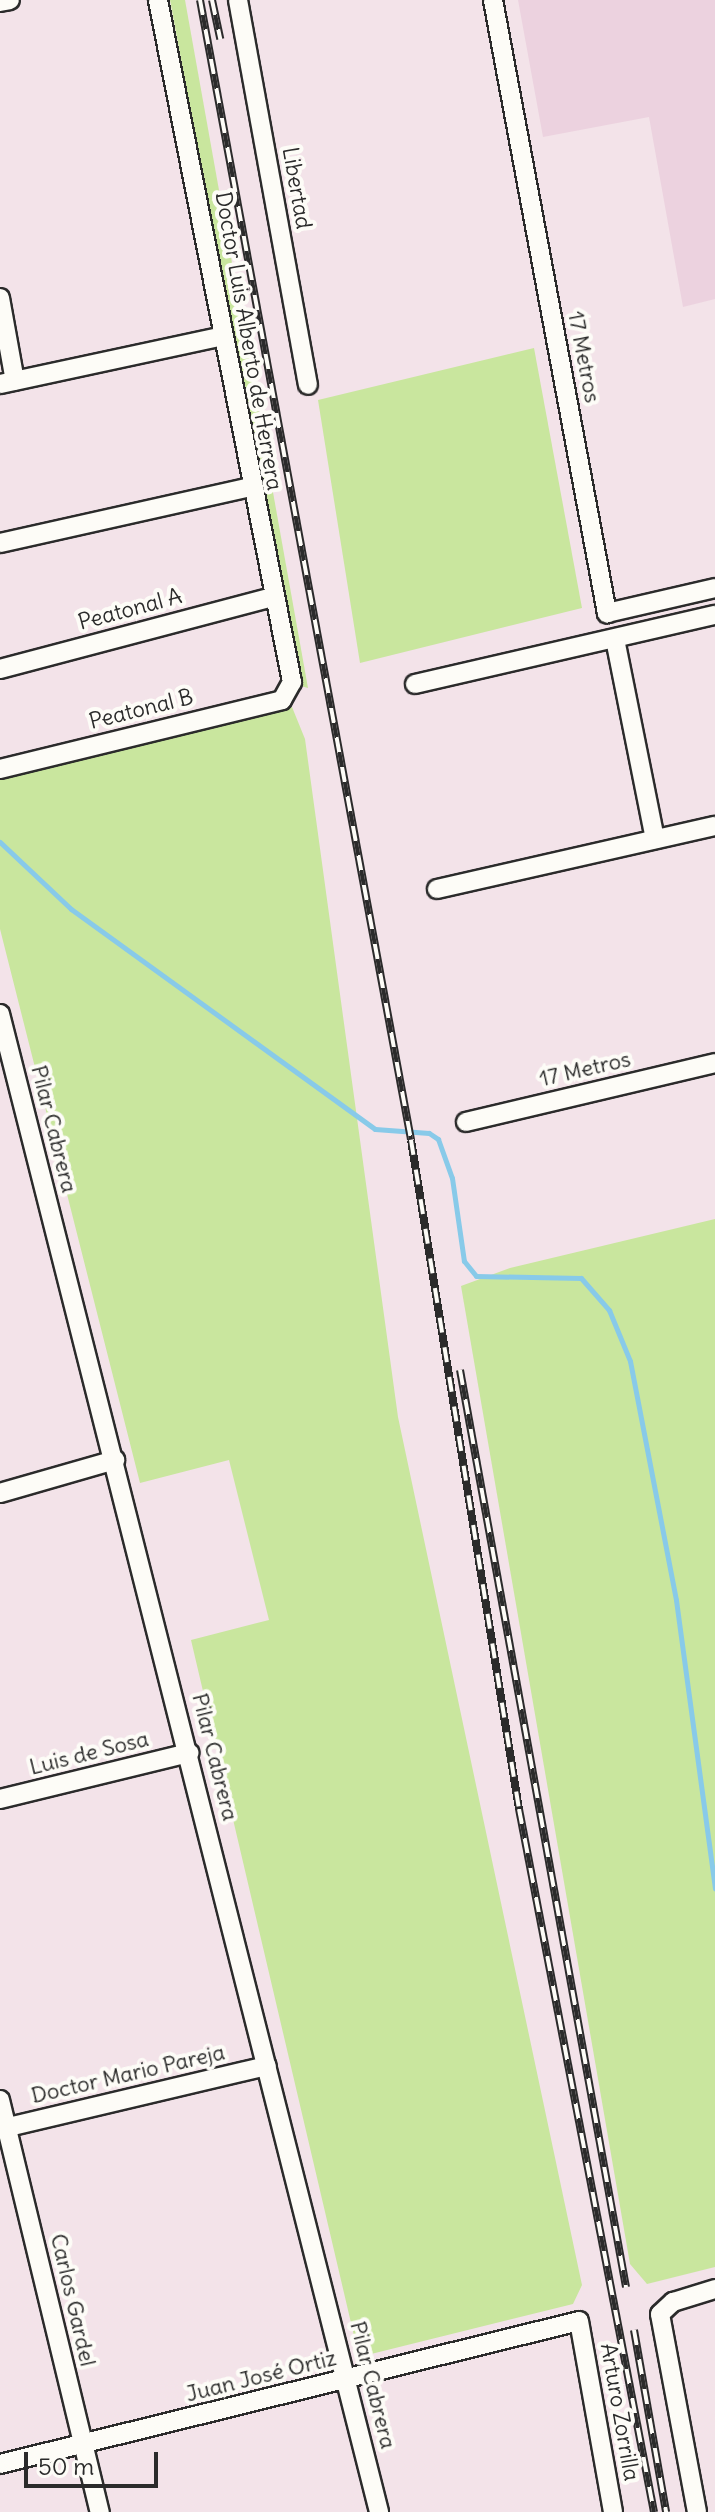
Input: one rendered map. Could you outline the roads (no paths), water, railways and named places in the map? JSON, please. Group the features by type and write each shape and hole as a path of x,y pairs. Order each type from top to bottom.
{"street":[{"path":"0,2 10,0"},
{"name":"Doctor Luis Alberto de Herrera","path":"158,0 290,690"},
{"name":"Libertad","path":"238,0 308,385"},
{"name":"17 Metros","path":"493,0 607,613 715,588"},
{"path":"0,298 7,383 223,336"},
{"path":"0,543 251,487"},
{"name":"Peatonal A","path":"0,669 272,597"},
{"path":"415,684 715,615"},
{"path":"615,639 655,839"},
{"name":"Peatonal B","path":"0,769 282,700 290,690"},
{"path":"437,889 715,826"},
{"name":"Pilar Cabrera","path":"0,1014 379,2512"},
{"name":"17 Metros","path":"466,1122 715,1063"},
{"path":"0,1493 115,1460"},
{"name":"Luis de Sosa","path":"0,1799 189,1753"},
{"name":"Doctor Mario Pareja","path":"4,2128 267,2066"},
{"name":"Carlos Gardel","path":"0,2100 4,2128 100,2512"},
{"path":"697,2512 660,2314 673,2302 715,2289"},
{"name":"Juan José Ortiz","path":"0,2464 579,2321"},
{"name":"Arturo Zorrilla","path":"579,2321 613,2512"}],"waterway":[{"path":"0,842 71,909 375,1129 429,1133 438,1139 452,1178 464,1261 476,1276 581,1278 609,1310 630,1361 676,1600 715,1888"}],"railway":[{"path":"200,0 411,1140 519,1809 654,2512"},
{"path":"212,0 220,39"},
{"path":"460,1370 626,2287"},
{"path":"634,2330 666,2512"}]}
